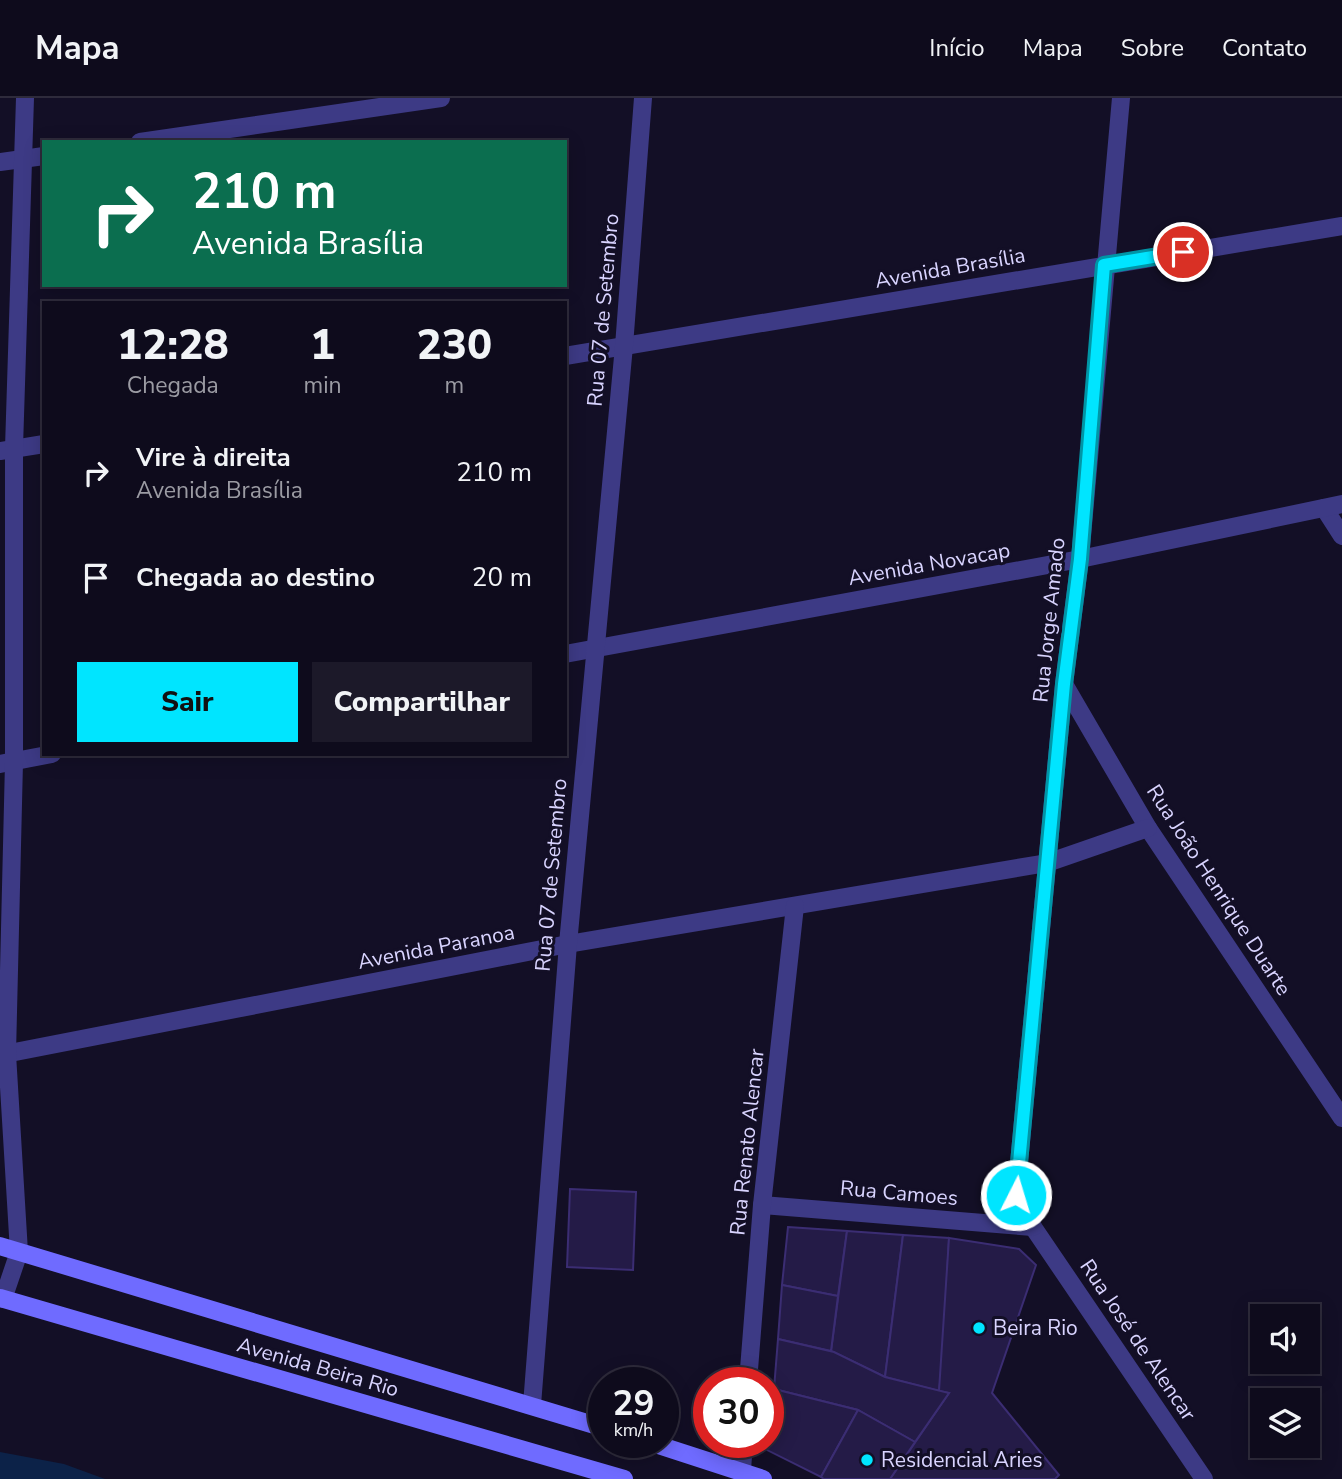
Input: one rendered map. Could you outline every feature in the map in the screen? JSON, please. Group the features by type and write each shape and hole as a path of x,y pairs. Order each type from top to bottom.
{"main road":[{"name":"Avenida Beira Rio","path":"0,1246 588,1423"},
{"name":"Avenida Beira Rio","path":"2,1299 624,1479"},
{"path":"679,1451 763,1479"}],"street":[{"path":"2,1299 19,1252 3,1054 7,450 25,158 25,98"},
{"path":"154,140 441,98"},
{"name":"Rua 07 de Setembro","path":"532,1405 568,944 624,346 643,98"},
{"name":"Rua Jorge Amado","path":"1033,1227 1016,1195 1064,684 1080,559 1104,265 1121,98"},
{"path":"0,162 42,156"},
{"name":"Avenida Brasília","path":"567,356 1342,226"},
{"path":"7,450 42,443"},
{"name":"Avenida Novacap","path":"567,654 1080,559 1342,504"},
{"path":"1324,508 1342,536"},
{"name":"Rua João Henrique Duarte","path":"1064,684 1148,828 1342,1118"},
{"path":"7,763 42,756"},
{"name":"Avenida Paranoa","path":"3,1054 568,944 1047,863 1148,828"},
{"name":"Rua Renato Alencar","path":"749,1367 762,1205 795,906"},
{"name":"Rua Camoes","path":"762,1205 1033,1227"},
{"name":"Rua José de Alencar","path":"1033,1227 1205,1479"},
{"path":"742,1470 743,1458"}],"water":[{"path":"0,1452 64,1464 105,1479 0,1479"}],"building":[{"path":"570,1189 636,1192 633,1270 567,1267"},
{"path":"788,1227 847,1231 838,1296 782,1285"},
{"path":"847,1231 903,1235 885,1377 831,1351"},
{"path":"903,1235 949,1238 939,1391 885,1377"},
{"name":"Beira Rio","path":"949,1238 1019,1249 1036,1265 992,1393 1059,1475 1055,1479 890,1479 949,1393 939,1391"},
{"path":"782,1285 838,1296 831,1351 778,1339"},
{"path":"778,1339 834,1352 885,1377 949,1393 915,1442 858,1410 784,1392 784,1367 776,1367"},
{"path":"784,1392 858,1410 821,1477 783,1458"},
{"name":"Residencial Aries","path":"858,1410 915,1442 890,1479 824,1479 821,1477"}],"place":[{"name":"Beira Rio","path":"979,1328"},
{"name":"Residencial Aries","path":"867,1460"}],"route":[{"path":"1016,1195 1064,684 1080,559 1104,265 1183,252"}]}
